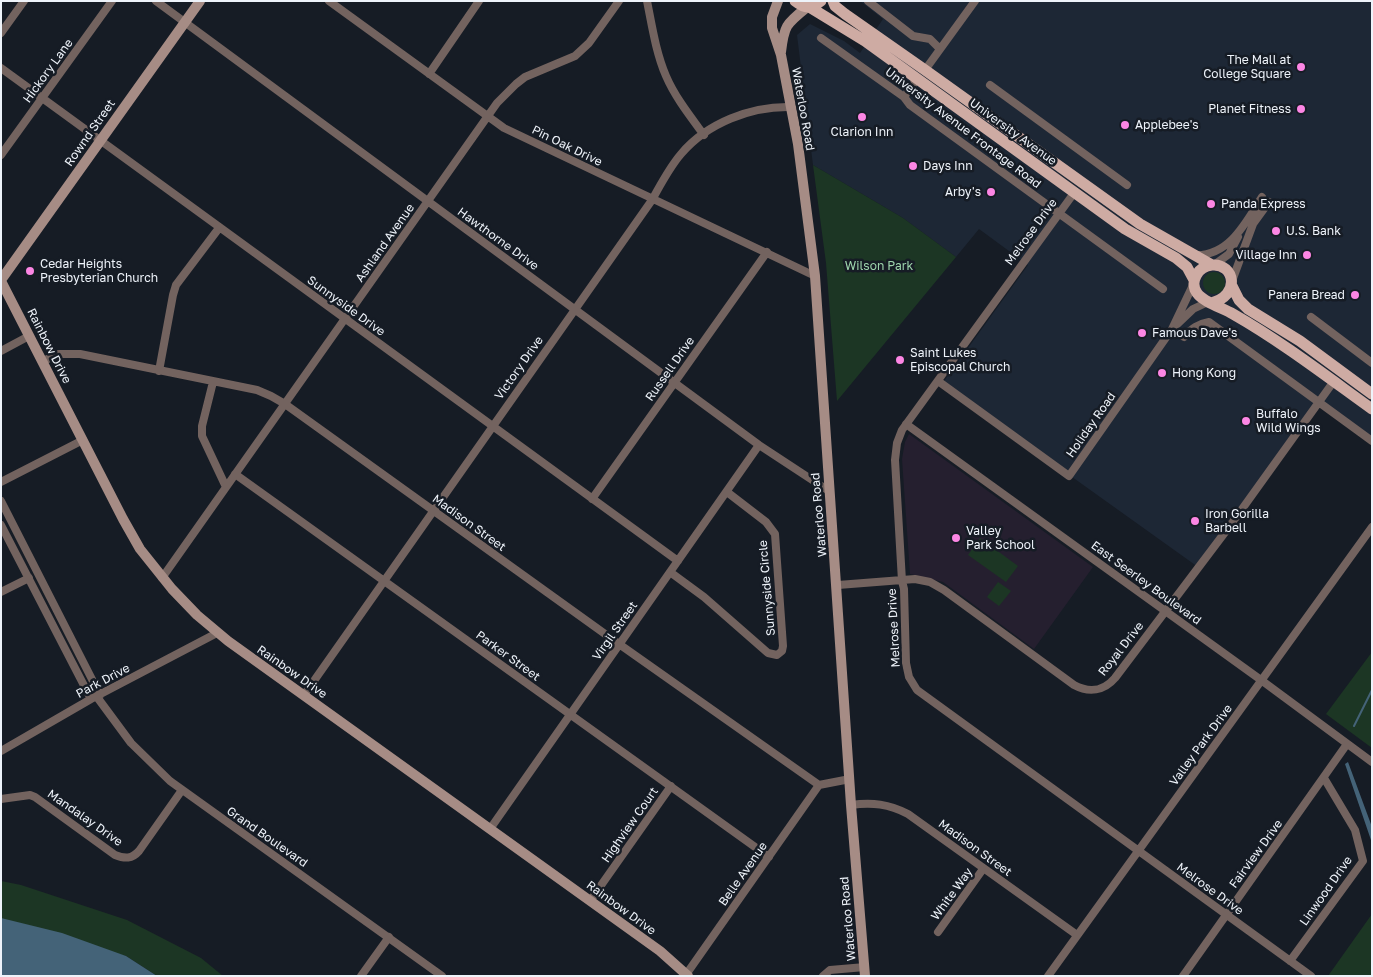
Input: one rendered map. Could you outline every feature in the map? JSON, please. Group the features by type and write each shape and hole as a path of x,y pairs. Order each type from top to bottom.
{"main road":[{"name":"Rownd Street","path":"1,281 200,1"},
{"name":"Waterloo Road","path":"778,1 772,17 772,28 781,55 798,144 816,276 829,491 838,585 851,804 865,971"},
{"name":"University Avenue","path":"796,1 921,74 1140,224 1213,265"},
{"path":"809,8 821,1"},
{"name":"University Avenue","path":"833,1 835,6 844,14 1074,193 1125,229 1183,263 1194,283"},
{"name":"Waterloo Road","path":"781,55 786,26 809,8"},
{"path":"1074,193 1085,192 1106,206 1126,214"},
{"path":"1372,394 1300,341 1248,309 1239,300 1226,270 1213,265 1201,270 1194,283 1197,294 1268,334 1372,409"},
{"name":"Rainbow Drive","path":"1,281 132,535 162,578 197,615 217,633 660,951 686,975"},
{"path":"1210,302 1224,298 1232,283"},
{"path":"1334,381 1343,380 1372,398"}],"street":[{"path":"1,33 24,1"},
{"name":"Hickory Lane","path":"1,155 112,1"},
{"name":"Hawthorne Drive","path":"156,1 759,446 829,491"},
{"name":"Pin Oak Drive","path":"329,1 504,128 652,200 816,276"},
{"path":"429,74 479,1"},
{"name":"Ashland Avenue","path":"162,578 497,103 516,84 538,71 565,62 583,49 620,1"},
{"path":"647,1 666,76 681,103 704,135"},
{"path":"868,1 913,36 930,39 940,49"},
{"path":"904,97 975,1"},
{"name":"University Avenue Frontage Road","path":"822,38 904,97 910,106 1164,288"},
{"name":"Sunnyside Drive","path":"1,68 344,320 678,561"},
{"path":"990,85 1127,184"},
{"name":"Victory Drive","path":"304,695 652,200 675,161 692,143 724,122 751,112 791,107"},
{"name":"Melrose Drive","path":"1074,193 906,424 897,443 895,460 904,589 907,670 917,690 1311,976"},
{"path":"1197,255 1206,255 1224,248 1266,200 1253,224 1232,283"},
{"path":"159,371 172,295 176,285 218,228"},
{"path":"1213,265 1232,251 1242,228"},
{"name":"Russell Drive","path":"592,499 766,252"},
{"name":"Holiday Road","path":"938,381 1069,476 1172,329 1194,283"},
{"name":"Holiday Road","path":"1172,329 1193,309 1210,302"},
{"path":"1310,317 1372,363"},
{"path":"1172,329 1184,337 1192,328 1209,322 1372,441"},
{"path":"1,350 29,336"},
{"name":"Madison Street","path":"43,362 59,354 80,354 264,392 285,404 819,785"},
{"name":"Royal Drive","path":"838,585 922,580 937,586 1074,685 1090,690 1102,689 1112,683 1232,523 1334,381"},
{"path":"213,382 202,426 202,436 226,487"},
{"name":"East Seerley Boulevard","path":"906,424 1372,762"},
{"path":"1,482 83,440"},
{"name":"Virgil Street","path":"490,829 759,446"},
{"name":"Parker Street","path":"235,474 769,857"},
{"name":"Sunnyside Circle","path":"670,572 704,597 768,653 777,655 782,651 775,534 766,522 727,492"},
{"name":"Grand Boulevard","path":"1,501 96,697"},
{"name":"Grand Boulevard","path":"1,524 96,697 143,757 182,790 442,976"},
{"name":"Valley Park Drive","path":"1048,976 1372,527"},
{"path":"1,592 29,578"},
{"name":"Park Drive","path":"1,751 96,697 217,633"},
{"name":"Fairview Drive","path":"1183,976 1347,744"},
{"name":"Linwood Drive","path":"1290,961 1363,861 1355,830 1324,778"},
{"path":"819,785 850,780"},
{"name":"Belle Avenue","path":"686,975 819,785"},
{"name":"Highview Court","path":"590,901 671,786"},
{"name":"Mandalay Drive","path":"1,799 30,795 116,854 125,858 135,855 139,851 182,790"},
{"name":"Madison Street","path":"851,804 874,803 900,810 1077,935"},
{"name":"White Way","path":"938,932 984,869"},
{"path":"361,976 389,937"},
{"path":"823,976 830,970 865,971"}],"shaded area":[{"path":"860,1 1372,1 1372,441 1319,403 1198,567 942,384 1028,265 979,229 956,257 903,218 813,165 797,35 810,24 844,41 860,53 883,19"},
{"path":"909,434 1093,567 1034,649 943,582 910,574 902,459 905,442"},
{"path":"1348,762 1372,827 1372,843 1345,764"},
{"path":"1,918 62,933 126,956 157,976 1,976"}],"green space":[{"name":"Wilson Park","path":"813,165 903,218 956,257 837,401 826,263"},
{"path":"1214,272 1224,279 1225,283 1218,293 1214,294 1204,287 1203,283 1210,273"},
{"path":"980,538 1018,566 1006,582 968,555"},
{"path":"998,582 1011,591 999,606 987,597"},
{"path":"1372,652 1372,748 1326,714"},
{"path":"1,881 21,885 127,920 201,958 223,976 157,976 126,956 1,925"},
{"path":"1372,914 1372,976 1328,976"}],"waterway":[{"path":"1354,726 1372,690"}],"place":[{"name":"The Mall at College Square","path":"1301,67"},
{"name":"Planet Fitness","path":"1301,109"},
{"name":"Clarion Inn","path":"862,117"},
{"name":"Applebee's","path":"1125,125"},
{"name":"Days Inn","path":"913,166"},
{"name":"Arby's","path":"991,192"},
{"name":"Panda Express","path":"1211,204"},
{"name":"U.S. Bank","path":"1276,231"},
{"name":"Village Inn","path":"1307,255"},
{"name":"Cedar Heights Presbyterian Church","path":"30,271"},
{"name":"Panera Bread","path":"1355,295"},
{"name":"Famous Dave's","path":"1142,333"},
{"name":"Saint Lukes Episcopal Church","path":"900,360"},
{"name":"Hong Kong","path":"1162,373"},
{"name":"Buffalo Wild Wings","path":"1246,421"},
{"name":"Iron Gorilla Barbell","path":"1195,521"},
{"name":"Valley Park School","path":"956,538"}]}
